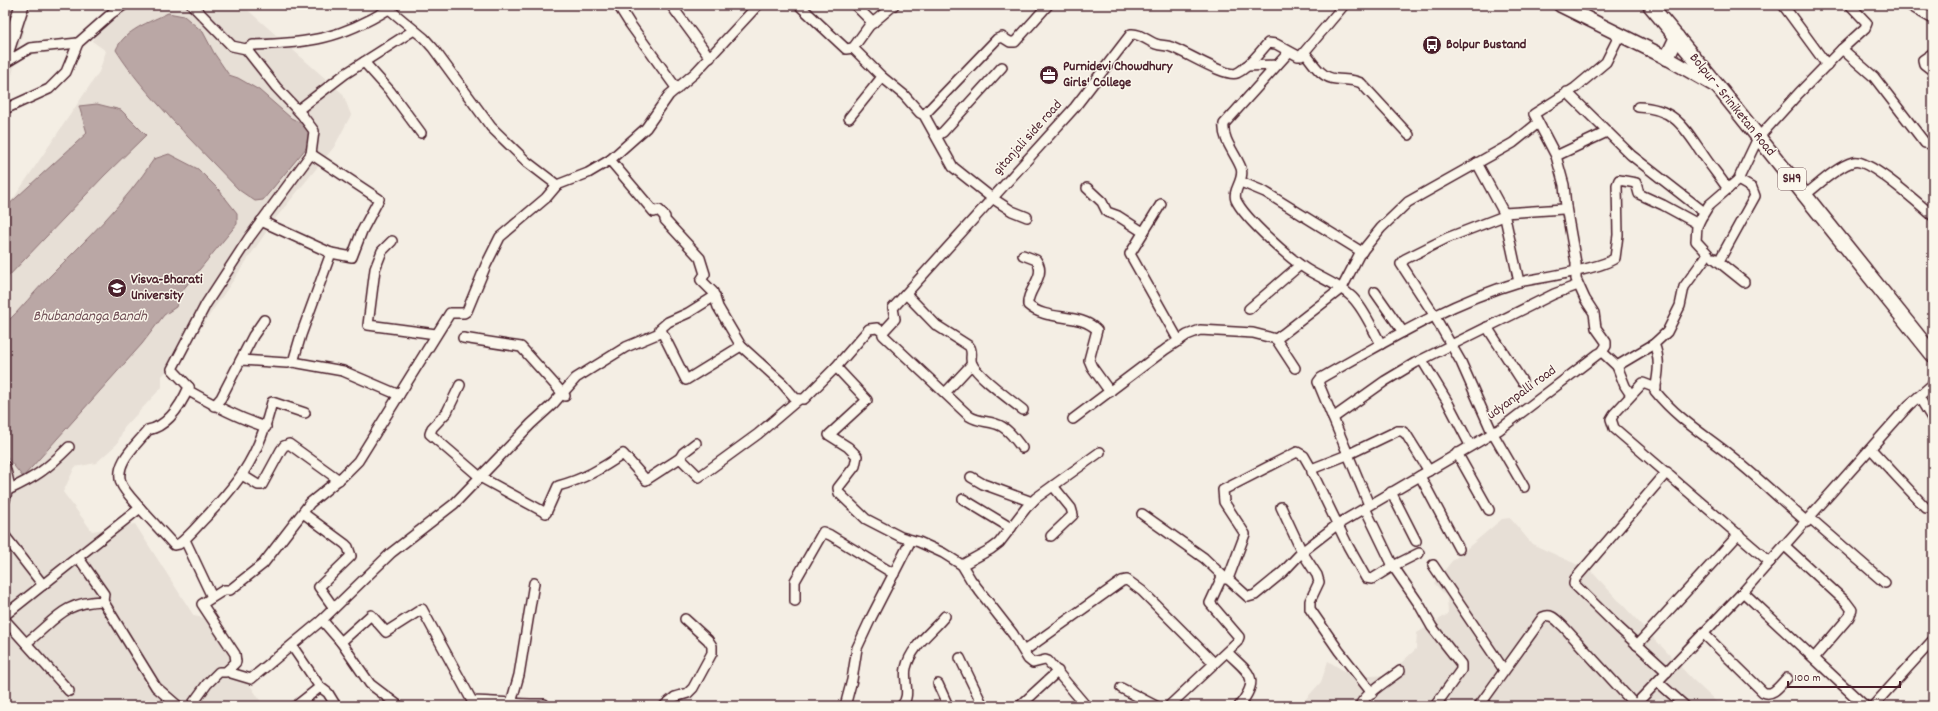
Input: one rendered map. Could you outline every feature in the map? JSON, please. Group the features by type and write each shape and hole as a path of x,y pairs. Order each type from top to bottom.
{"main road":[{"name":"Bolpur - Sriniketan Road","path":"1650,5 1719,88 1933,355"},
{"path":"1667,58 1677,37"}],"street":[{"path":"5,57 22,5"},
{"path":"5,109 49,89 66,72 78,43 112,13 124,5"},
{"path":"192,5 232,46 246,49 314,131 311,154 261,221 206,304 172,369 189,387 189,391 214,406 240,418 266,427"},
{"path":"618,5 677,89"},
{"path":"671,5 710,58"},
{"path":"191,706 207,684 219,672 226,672 236,662 234,654 202,604 224,590 230,590 263,564 310,503 339,480 358,461 450,313 464,313 466,311 486,265 500,238 546,198 557,185 588,173 610,160 646,128 669,95 710,58 758,5"},
{"path":"799,5 846,49 852,48 873,23 894,5"},
{"path":"855,5 873,23"},
{"path":"924,115 997,38 1002,37 1010,42 1015,42 1048,5"},
{"path":"1344,5 1305,53 1318,70 1327,76 1334,79 1353,79 1361,83 1409,135"},
{"path":"1560,5 1619,36 1667,58 1719,88"},
{"path":"1783,5 1827,65"},
{"path":"1908,5 1933,19"},
{"path":"1744,282 1719,261 1708,254 1696,241 1698,224 1704,212 1714,199 1738,180 1758,138 1842,49 1867,26 1865,19 1854,6"},
{"path":"246,49 253,45 304,42 333,36 364,24 392,7 433,48 491,127 528,162 557,185"},
{"path":"298,110 345,74 414,30"},
{"name":"gitanjali side road","path":"883,332 895,319 893,308 1075,107 1131,34 1136,34 1156,44 1171,47 1230,74 1236,73 1246,66 1268,43 1276,44 1298,56 1305,53"},
{"path":"1619,36 1606,62 1567,92 1536,111 1533,116 1556,156 1564,185 1578,285 1585,300 1594,313 1596,328 1606,342 1606,346 1602,352 1618,366 1625,386 1631,395"},
{"path":"5,63 30,48 78,43"},
{"path":"852,48 882,77 904,95 920,113 924,115 953,166 992,198 1012,211 1027,217"},
{"path":"1842,49 1874,78 1925,143 1933,144"},
{"path":"1289,52 1224,124 1224,137 1236,154 1242,170 1243,178 1235,196 1240,206 1275,244 1300,265 1342,288 1358,304 1381,344"},
{"path":"1933,53 1923,60 1924,64 1933,71"},
{"path":"364,62 390,91 420,133"},
{"path":"1246,66 1278,65"},
{"path":"937,136 943,132 1002,67"},
{"path":"849,118 882,77"},
{"path":"1567,92 1607,132 1647,168 1704,212"},
{"path":"1638,108 1652,108 1662,111 1680,124 1728,189"},
{"path":"1276,339 1342,288 1362,252 1381,228 1408,202 1513,143 1538,123"},
{"path":"1556,156 1607,132"},
{"path":"261,221 331,253 352,257 362,231 379,199 311,154"},
{"path":"610,160 654,212 659,210 700,258 705,274 701,280 715,296 718,307 741,346 782,383 796,399 799,399"},
{"path":"1805,195 1847,165 1859,161 1873,168 1933,216"},
{"path":"1478,163 1504,215 1519,282"},
{"path":"1434,706 1461,670 1461,664 1432,627 1419,604 1393,566 1367,506 1318,382 1403,332 1434,316 1499,288 1519,282 1607,263 1615,258 1618,235 1617,185 1620,180 1634,182 1637,185 1639,194 1698,224"},
{"path":"1719,261 1755,196 1752,188 1738,180"},
{"path":"1241,182 1265,192 1362,252"},
{"path":"1087,188 1102,202 1107,212 1118,216 1143,232"},
{"path":"1161,204 1132,250 1132,259 1179,341"},
{"path":"1524,487 1492,432 1461,362 1434,316 1401,266 1401,262 1446,238 1504,215 1563,209 1566,207"},
{"path":"392,240 382,251 375,269 368,325 436,334"},
{"path":"293,362 301,335 331,253"},
{"path":"1618,366 1654,344 1667,332 1674,321 1684,287 1708,254"},
{"path":"1023,255 1036,260 1040,267 1039,276 1029,298 1028,305 1035,310 1055,317 1080,321 1093,326 1097,330 1097,335 1089,360 1092,367 1110,392"},
{"path":"1248,309 1300,265"},
{"path":"1333,418 1385,381 1422,360 1554,294 1578,285"},
{"path":"1375,292 1403,332"},
{"path":"906,294 936,325 969,346 972,352 972,364 982,376 1023,410"},
{"path":"715,296 688,313 668,322 660,329 686,380 741,346"},
{"path":"214,406 220,398 253,336 264,320"},
{"path":"1487,327 1522,381"},
{"path":"680,458 699,477 758,434 799,399 804,398 836,368 869,329 877,328 883,332 883,335 974,420 998,424 1006,429 1022,448"},
{"path":"1073,419 1179,341 1200,330 1253,333 1276,339 1295,368"},
{"path":"228,670 231,673 250,679 322,620 391,553 454,504 564,395 576,378 626,347 662,332"},
{"path":"463,338 521,347 564,395"},
{"path":"1654,344 1657,351 1659,366 1655,391 1661,398 1687,424 1726,452 1885,583"},
{"name":"udyanpalli road","path":"1226,578 1248,597 1251,597 1283,572 1302,552 1338,524 1500,428 1542,395 1602,352"},
{"path":"241,360 293,362 343,371 399,395"},
{"path":"1422,360 1447,400 1470,445"},
{"path":"945,393 972,364"},
{"path":"836,368 867,400 829,435 848,447 857,456 855,466 838,488 839,493 866,519 901,537 943,552 962,565 971,580 1013,634 1024,650 1028,659 1033,663 1045,660 1048,661 1086,706"},
{"path":"1656,388 1643,383 1614,414 1611,419 1614,428 1770,562"},
{"path":"1479,706 1543,617 1548,615 1553,616 1563,626 1635,706 1785,546 1909,405 1933,384"},
{"path":"460,385 447,412 432,428 430,434 480,477 546,512 558,486 579,480 596,472 623,454 646,480 680,458 683,453 696,443"},
{"path":"189,387 184,399 166,422 159,428 148,430 123,459 120,470 121,483 140,508 174,545 185,540 232,490 252,460 266,427 272,402 305,413"},
{"path":"1919,397 1933,420"},
{"path":"1312,470 1397,431 1402,431 1406,434 1429,471"},
{"path":"242,475 258,485 262,485 281,450 284,446 289,444 339,480"},
{"path":"8,490 48,469 69,447"},
{"path":"1871,449 1926,508"},
{"path":"962,565 991,549 1011,528 1032,502 1100,452"},
{"path":"1169,706 1214,662 1227,652 1237,642 1239,637 1210,603 1219,582 1226,578 1244,534 1224,502 1222,495 1224,490 1297,452 1304,456 1312,470 1312,474 1348,546 1366,578 1372,579 1393,566 1419,553"},
{"path":"1457,453 1489,510"},
{"path":"5,466 10,483 5,500"},
{"path":"1667,472 1599,550 1574,582 1575,586 1667,672"},
{"path":"1420,476 1459,549"},
{"path":"971,477 983,484 1032,502"},
{"path":"1051,536 1073,515 1071,508 1053,486"},
{"path":"1391,492 1416,541"},
{"path":"963,499 1011,528"},
{"path":"1281,507 1302,552 1314,567 1319,582 1310,601 1310,609 1339,651 1372,693"},
{"path":"5,615 140,508"},
{"path":"303,513 345,544 350,552 351,556 319,587 334,608"},
{"path":"1142,514 1204,558 1226,578"},
{"path":"795,601 795,581 823,532 894,574"},
{"path":"1638,645 1739,534"},
{"path":"5,536 43,585"},
{"path":"185,540 212,597"},
{"path":"845,706 852,680 857,648 911,540"},
{"path":"1785,546 1830,589 1846,602 1852,610 1849,617 1814,658"},
{"path":"78,557 104,594 103,601 156,688 178,706"},
{"path":"1433,565 1504,670"},
{"path":"1024,650 1122,581 1127,580 1142,591 1214,662"},
{"path":"511,703 519,675 534,583"},
{"path":"1743,592 1865,706"},
{"path":"26,643 65,610 80,603 103,601"},
{"path":"341,642 371,615 386,632 422,609 472,701 511,703 519,705 544,704 545,706"},
{"path":"901,706 906,698 906,669 912,654 945,616"},
{"path":"664,706 675,697 688,693 693,688 712,653 712,646 708,640 685,619"},
{"path":"5,620 69,691"},
{"path":"322,620 341,642 370,684 399,706"},
{"path":"1703,633 1763,692 1767,694 1772,693 1787,678"},
{"path":"1873,706 1933,640"},
{"path":"292,646 320,687 328,693 336,706"},
{"path":"1227,652 1249,673 1251,682 1249,692 1240,705"},
{"path":"960,658 983,706"},
{"path":"1020,706 1058,671"},
{"path":"1360,706 1360,703 1400,672"},
{"path":"1658,682 1685,706"},
{"path":"938,684 948,706"},
{"path":"296,706 320,687"},
{"path":"1121,688 1156,706"}],"shaded area":[{"path":"5,5 30,5 5,102"},
{"name":"Visva-Bharati University","path":"119,5 242,5 343,94 351,115 334,147 275,219 181,357 162,376 162,387 124,428 117,444 96,463 75,467 63,492 92,531 135,524 194,616 204,618 264,706 5,706 5,211 99,72 106,51 92,41"},
{"path":"1510,518 1532,544 1591,571 1692,679 1721,706 1305,706 1304,701 1321,682 1328,661 1354,677 1388,675 1416,649 1417,633 1448,614 1447,597 1434,583 1452,561 1502,519"}],"water":[{"path":"168,13 184,16 203,32 214,53 229,75 238,78 259,90 291,118 305,125 311,135 307,147 263,200 255,201 239,190 154,99 134,76 116,50 125,37 138,27"},
{"path":"97,104 121,110 146,135 104,176 5,280 5,208 87,133 79,106"},
{"name":"Bhubandanga Bandh","path":"169,154 198,169 219,190 237,213 237,224 181,292 176,307 164,315 142,344 23,477 5,455 5,324 118,206 154,159"}],"place":[{"name":"Bolpur Bustand","path":"1432,45"},
{"name":"Purnidevi Chowdhury Girls' College","path":"1049,75"},
{"name":"Visva-Bharati University","path":"117,288"}]}
